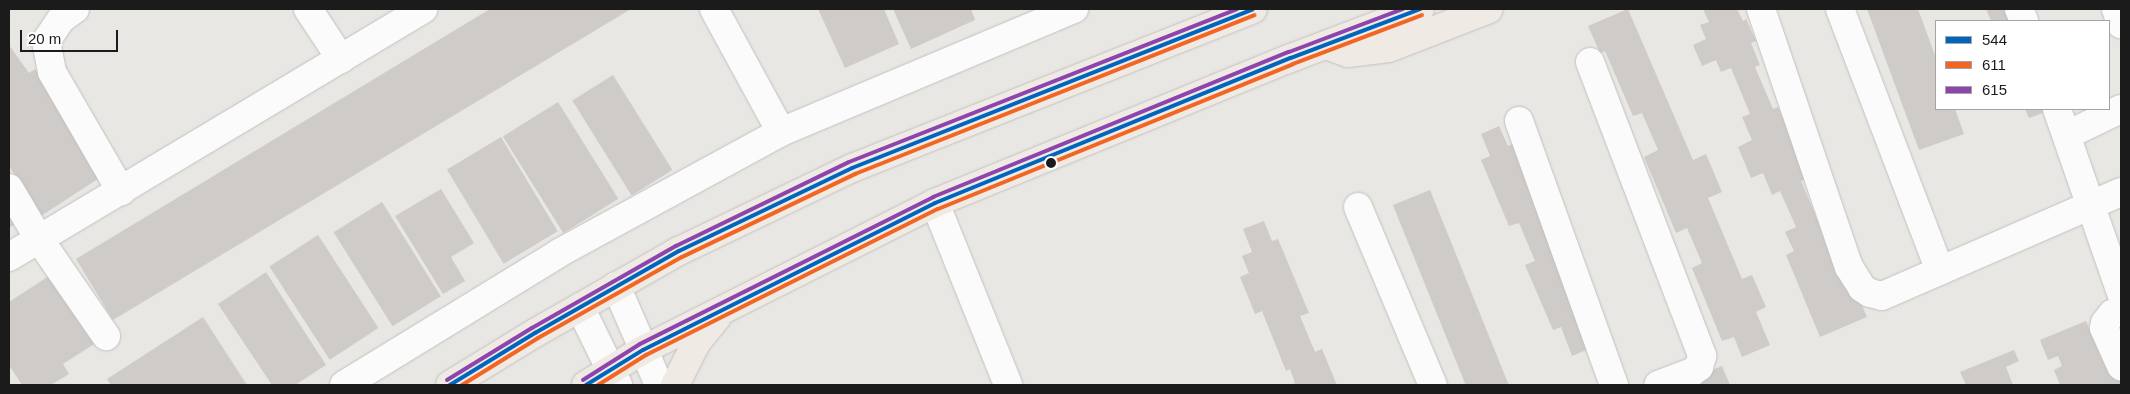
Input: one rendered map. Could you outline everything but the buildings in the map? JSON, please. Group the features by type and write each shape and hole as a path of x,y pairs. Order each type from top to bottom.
{"main road":[{"path":"450,385 679,250 852,168 1253,9"},
{"path":"586,385 614,377 643,350 935,203 1420,9"},
{"path":"1326,45 1348,53 1389,48 1489,9"},
{"path":"675,385 696,343 723,310"}],"street":[{"path":"75,9 61,18 46,41 52,72 121,191"},
{"path":"308,9 341,59"},
{"path":"9,257 424,9"},
{"path":"714,9 781,132"},
{"path":"344,385 559,253 781,132 1074,9"},
{"path":"1761,9 1856,280 1862,288 1882,296 2121,192"},
{"path":"1840,9 1940,272"},
{"path":"2116,9 2121,24"},
{"path":"1590,62 1702,356 1698,367 1692,372 1658,385"},
{"path":"2067,135 2121,109"},
{"path":"2057,110 2121,293"},
{"path":"1518,121 1614,385"},
{"path":"9,188 39,239 106,336"},
{"path":"935,203 1008,385"},
{"path":"1358,207 1433,385"},
{"path":"616,286 659,385"},
{"path":"580,307 614,377"},
{"path":"2121,311 2112,314 2104,323 2104,328 2121,366"}],"transit line":[{"name":"615","path":"447,380 532,328 676,246 849,162 1237,9"},
{"name":"544","path":"450,385 535,333 679,251 852,168 1253,9"},
{"name":"615","path":"583,380 640,344 933,197 1289,52 1403,9"},
{"name":"544","path":"586,385 643,350 935,203 1291,58 1420,9"},
{"name":"611","path":"462,385 538,338 682,257 855,174 1255,15"},
{"name":"611","path":"598,385 646,355 938,209 1293,64 1422,15"}]}
